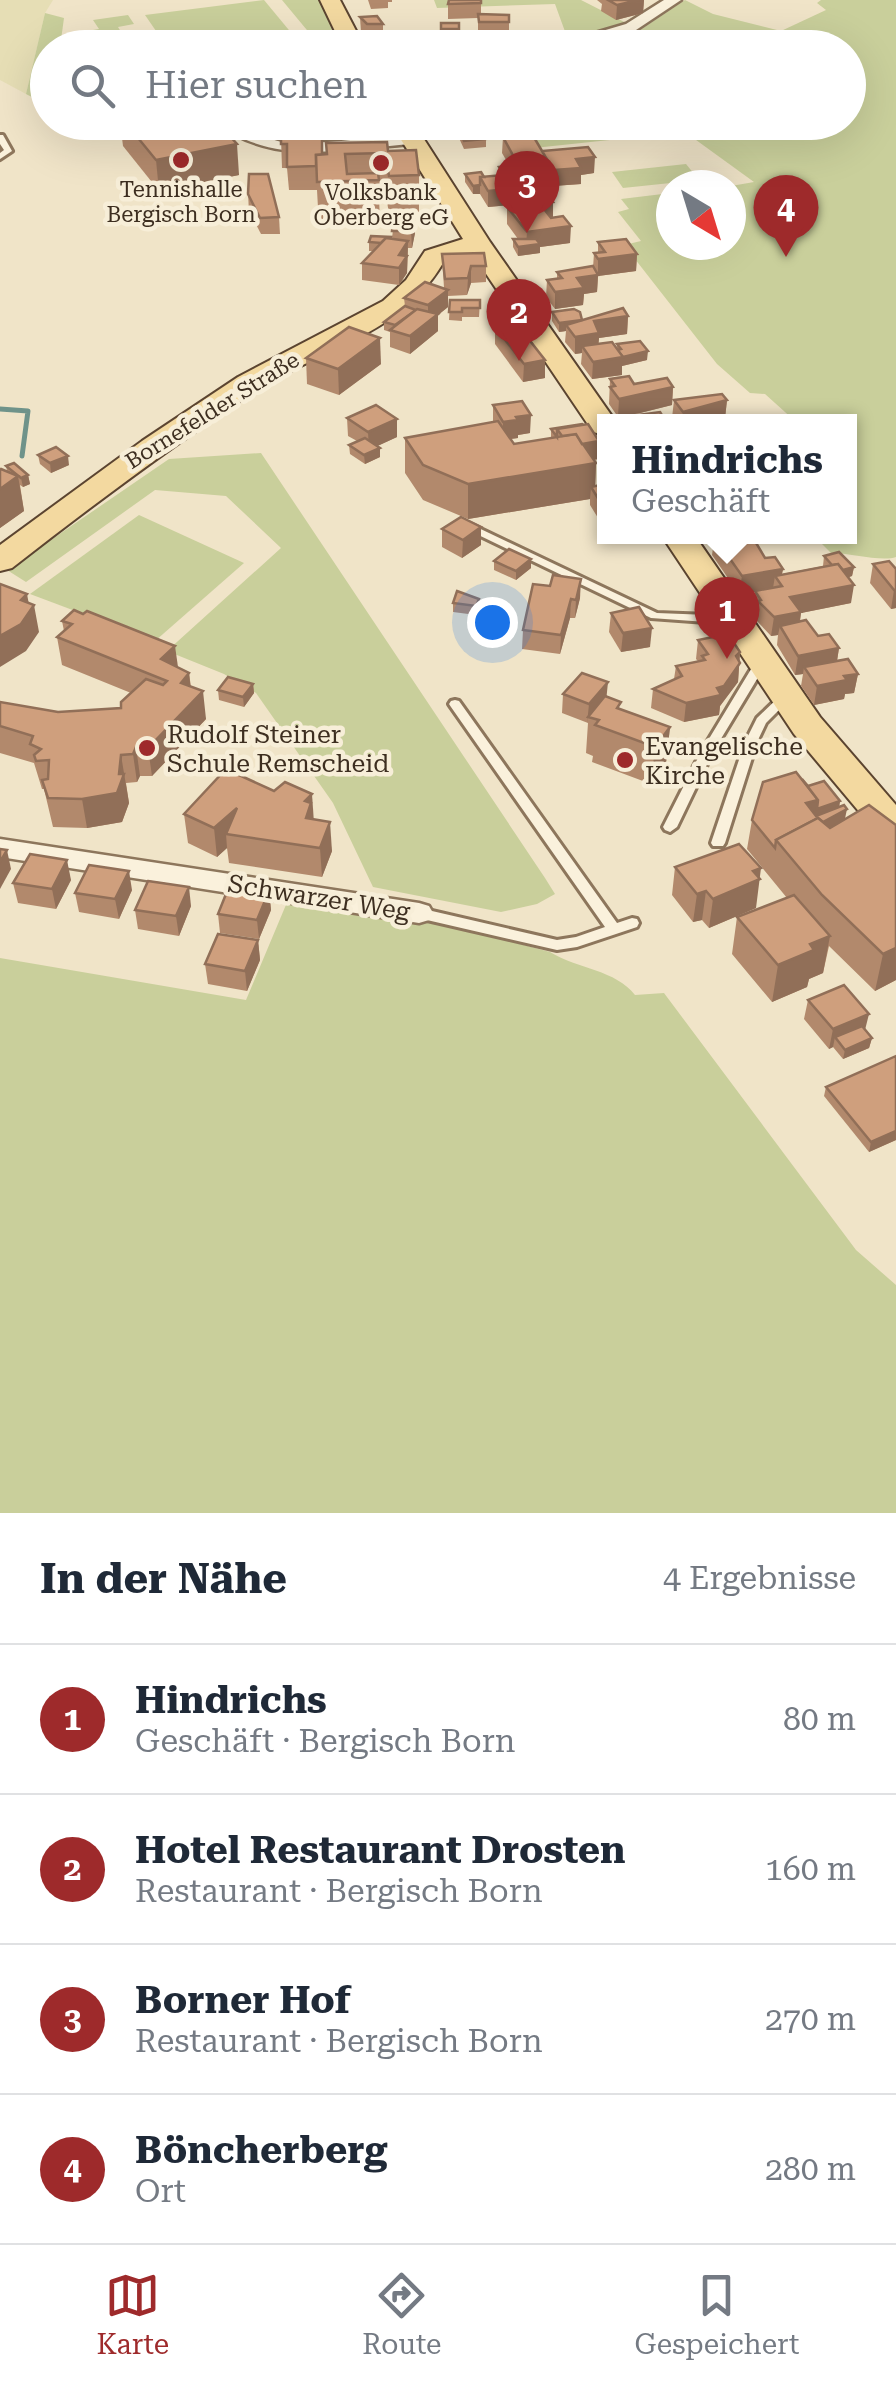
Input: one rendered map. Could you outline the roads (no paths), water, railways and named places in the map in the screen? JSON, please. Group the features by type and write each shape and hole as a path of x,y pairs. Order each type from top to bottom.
{"main road":[{"path":"330,0 345,30"},
{"path":"412,140 597,416"},
{"name":"Bornefelder Straße","path":"0,562 86,492 196,416 267,371 397,304 416,286 434,257 478,243"},
{"path":"683,544 786,697 851,781 896,829"}],"street":[{"path":"624,30 674,0"},
{"path":"258,140 290,148 345,140"},
{"name":"Schwarzer Weg","path":"0,848 419,913"}],"lane":[{"path":"0,138 8,151 0,157"},
{"path":"468,526 655,616 734,620"},
{"path":"670,827 706,752 762,660"},
{"path":"718,843 750,742 762,721 786,697"},
{"path":"456,704 614,930"},
{"name":"Schwarzer Weg","path":"419,913 558,945 632,923"}],"waterway":[{"path":"0,409 28,411 22,456"}],"place":[{"name":"Tennishalle Bergisch Born","path":"181,160"},
{"name":"Volksbank Oberberg eG","path":"381,163"},
{"name":"Borner Hof","path":"527,233"},
{"name":"Böncherberg","path":"786,257"},
{"name":"Hotel Restaurant Drosten","path":"519,361"},
{"name":"Hindrichs","path":"727,659"},
{"name":"Rudolf Steiner Schule Remscheid","path":"147,748"},
{"name":"Evangelische Kirche","path":"625,760"}]}
